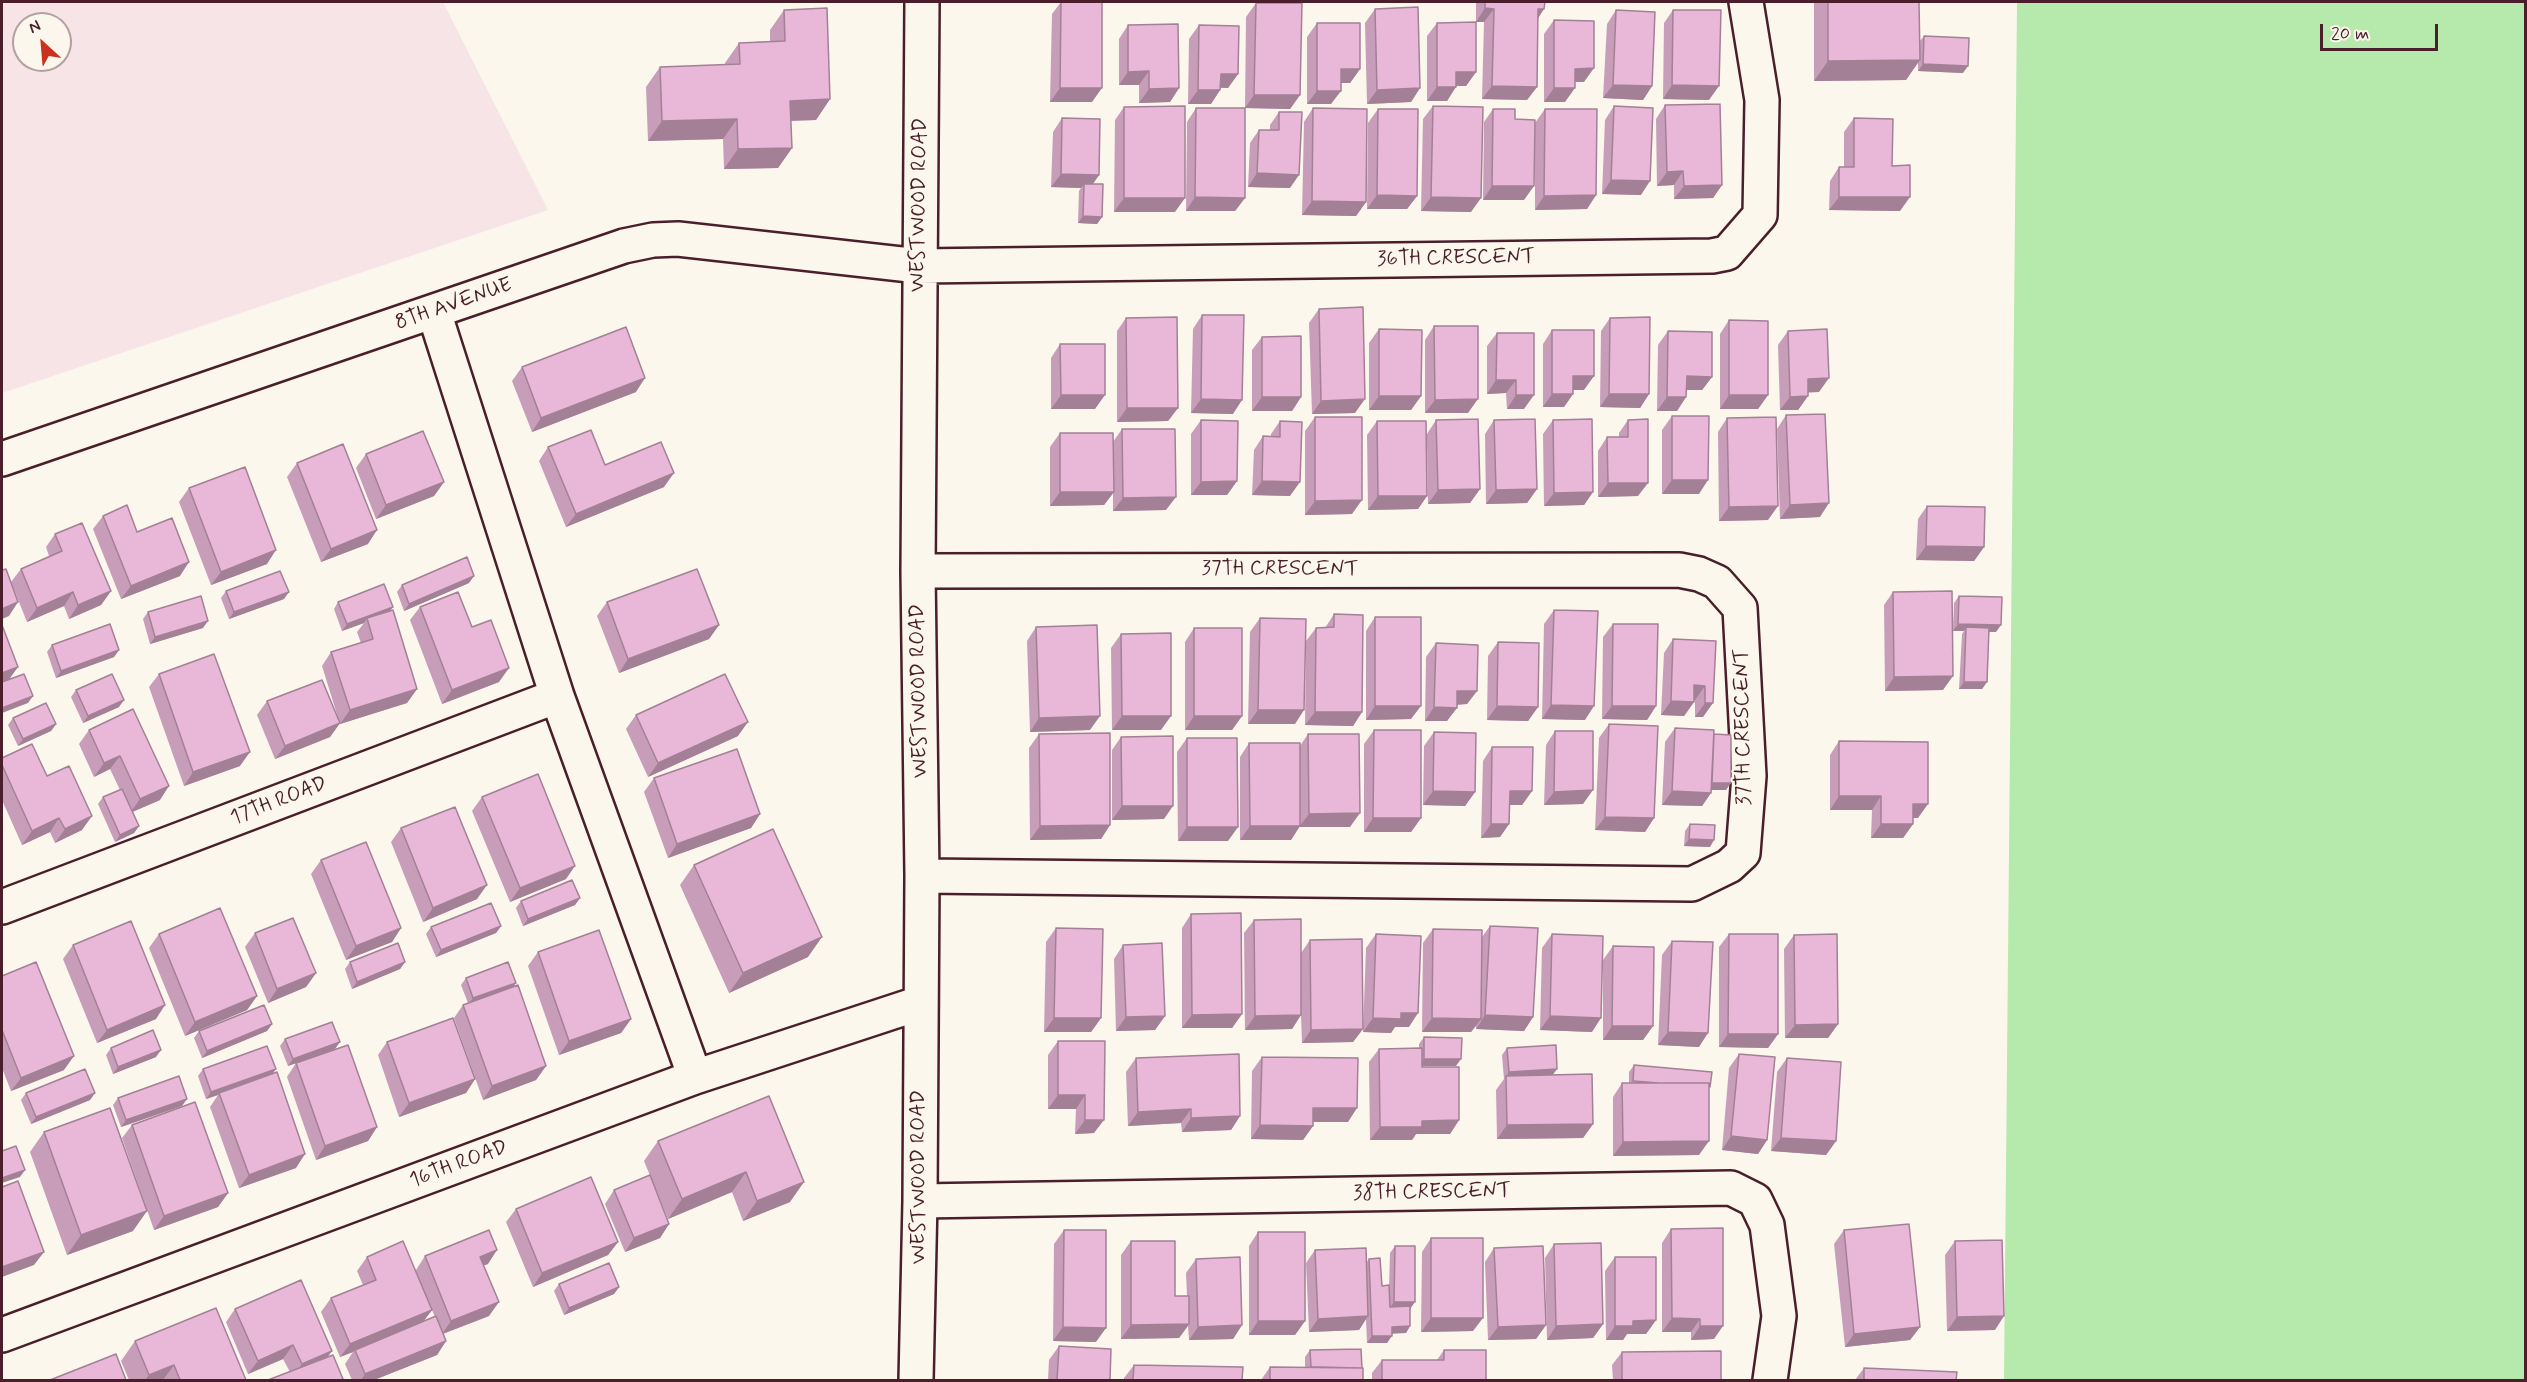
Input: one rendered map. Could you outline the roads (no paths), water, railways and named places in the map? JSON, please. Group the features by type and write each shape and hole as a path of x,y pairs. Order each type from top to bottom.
{"street":[{"name":"WESTWOOD ROAD","path":"916,1380 920,1201 922,876 918,571 922,2"},
{"name":"36TH CRESCENT","path":"919,266 1712,256 1727,253 1761,215 1762,99 1746,2"},
{"name":"8TH AVENUE","path":"2,459 624,246 652,240 678,239 919,266"},
{"path":"434,312 556,696 695,1077"},
{"name":"37TH CRESCENT","path":"918,571 1679,570 1699,574 1717,582 1740,608 1749,777 1743,853 1729,867 1692,885 922,876"},
{"name":"17TH ROAD","path":"2,907 556,696"},
{"name":"16TH ROAD","path":"2,1335 695,1077 920,1003"},
{"name":"38TH CRESCENT","path":"920,1201 1731,1188 1755,1200 1767,1225 1779,1316 1770,1380"}]}
